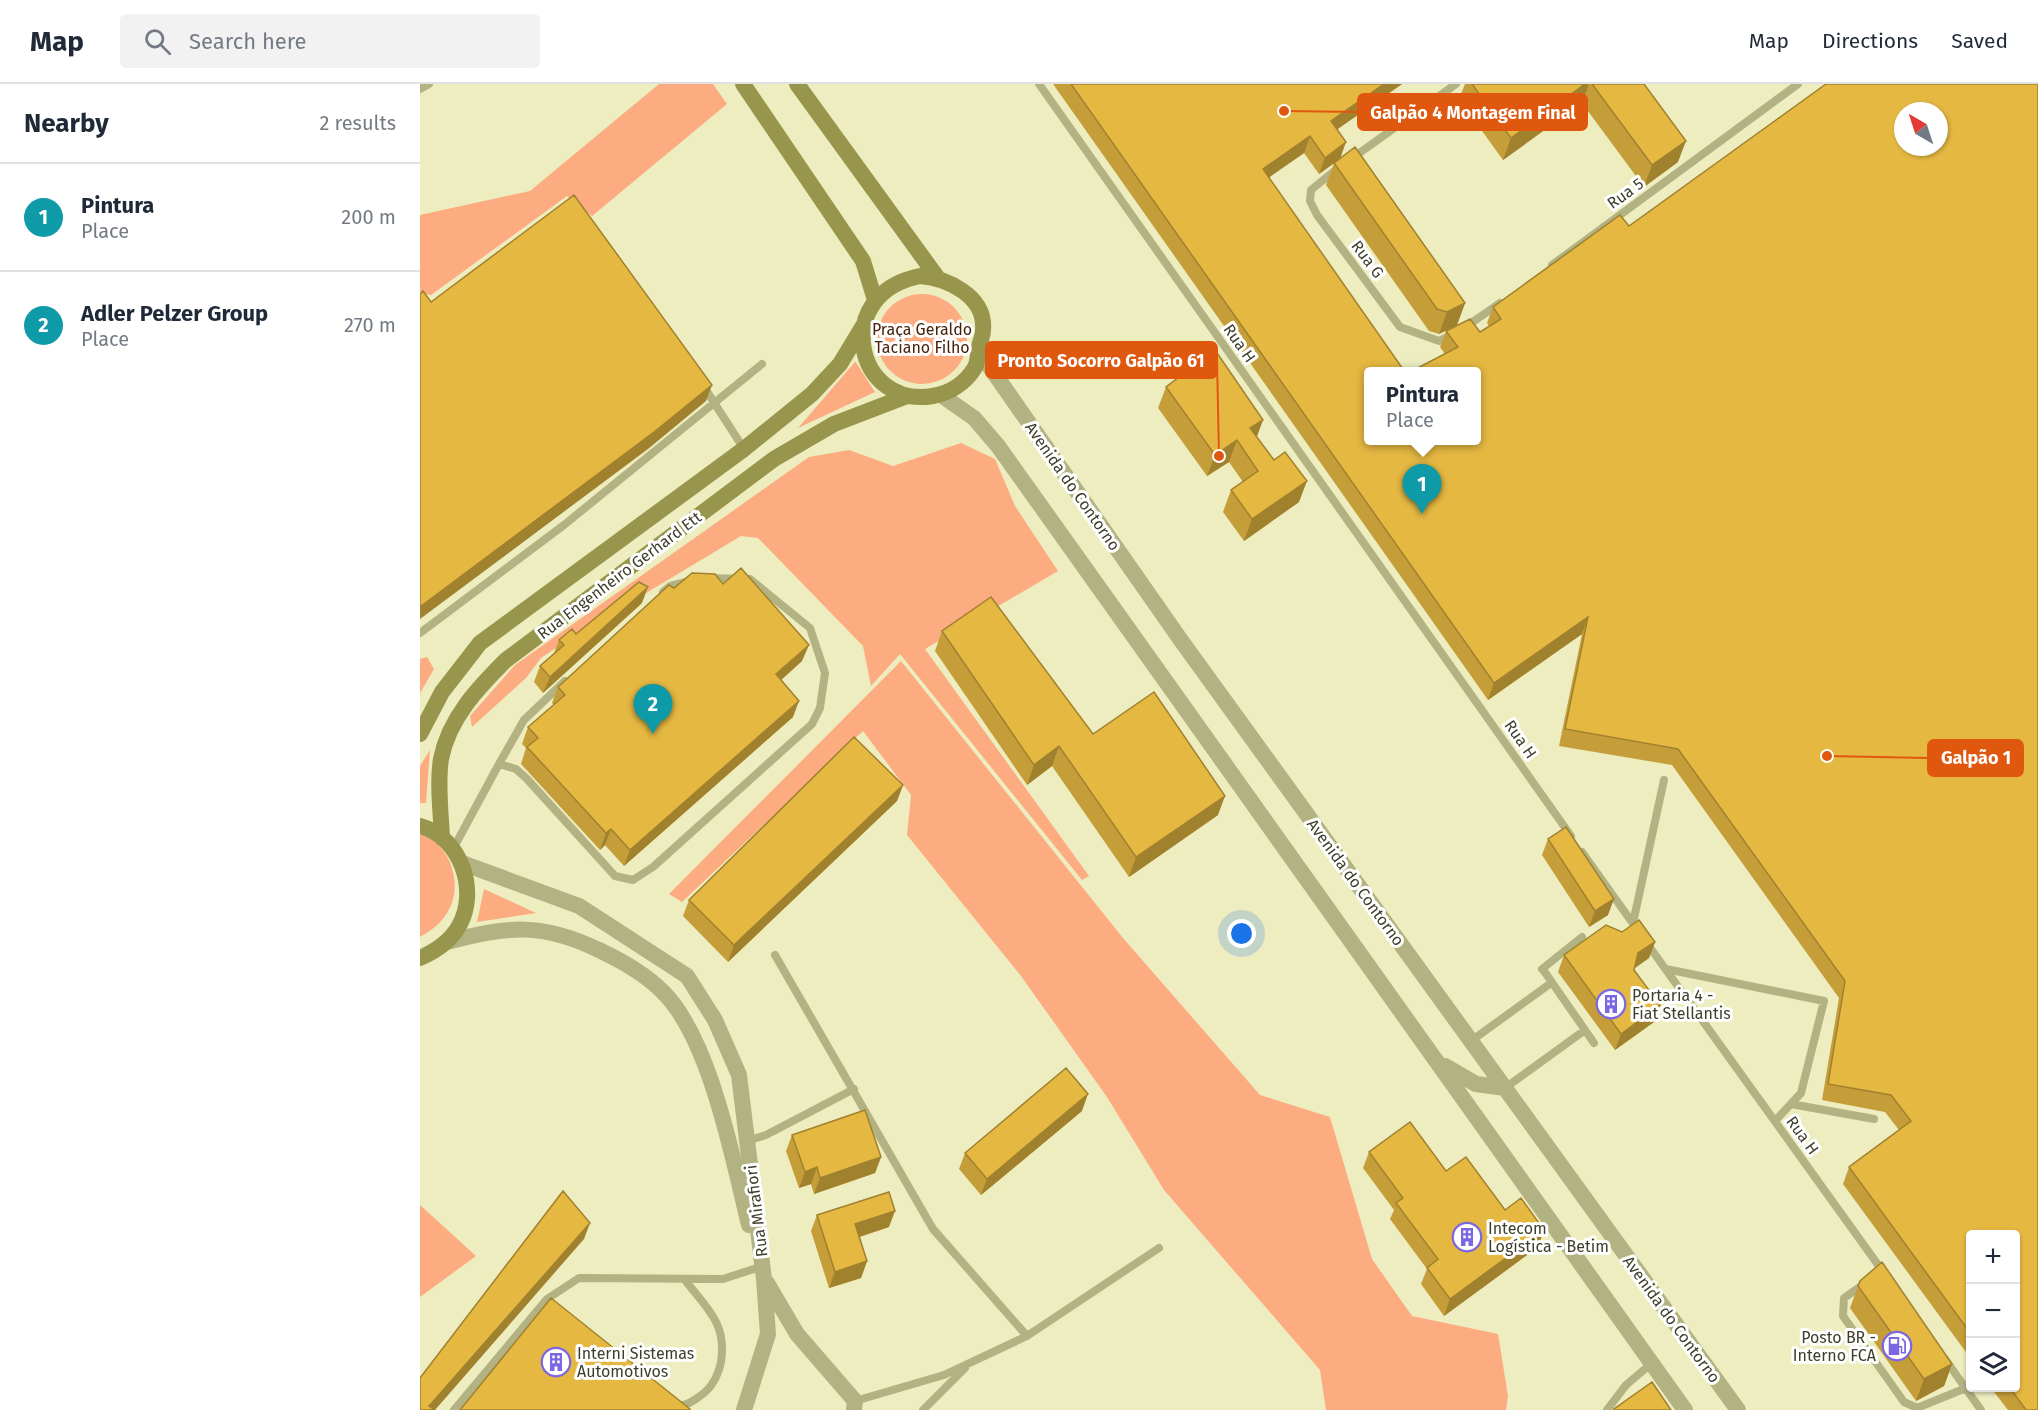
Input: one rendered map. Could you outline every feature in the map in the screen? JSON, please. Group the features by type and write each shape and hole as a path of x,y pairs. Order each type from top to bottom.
{"main road":[{"path":"743,84 863,261 874,300"},
{"path":"797,84 937,277"},
{"path":"920,276 937,277 954,284 968,296 978,311 984,328 978,350 978,362 969,376 957,387 942,395 924,398 907,396 891,389 872,369 862,344 863,326 874,300 887,288 903,279 920,276"},
{"name":"Rua Engenheiro Gerhard Ett","path":"420,734 442,692 480,643 744,449 812,394 840,364 863,326"},
{"name":"Rua Engenheiro Gerhard Ett","path":"447,942 459,925 467,905 468,884 453,850 441,760 449,733 471,695 506,660 774,459 834,424 907,396"},
{"path":"420,826 453,850"},
{"path":"420,958 447,942"}],"street":[{"name":"Avenida do Contorno","path":"978,350 1180,639 1738,1410"},
{"path":"942,395 974,418 998,446 1684,1410"},
{"name":"Rua Mirafiori","path":"453,850 579,906 687,976 715,1020 740,1075 762,1271"},
{"name":"Rua Mirafiori","path":"447,942 489,931 536,928 586,944 624,962 663,991 691,1032 719,1106 762,1271"},
{"path":"1435,1058 1457,1076 1476,1084 1505,1088"},
{"path":"762,1271 797,1334 854,1406"},
{"path":"744,1410 768,1334 762,1271"}],"lane":[{"path":"420,89 429,84"},
{"name":"Rua H","path":"1039,84 1888,1279"},
{"name":"Rua G","path":"1456,84 1311,190 1310,201 1317,215 1400,327 1439,340 1469,326 1506,298"},
{"name":"Rua 5","path":"1544,270 1798,84"},
{"path":"420,633 564,525 762,364"},
{"path":"695,375 716,403 744,449"},
{"path":"499,764 516,769 527,779 615,876 633,880 653,867 812,724 820,708 825,673 810,628 750,579 714,576 670,586 654,601"},
{"path":"453,850 524,720 572,675"},
{"path":"1633,923 1664,780"},
{"path":"1582,937 1543,970 1594,1043"},
{"path":"775,955 933,1229 1027,1336"},
{"path":"1666,969 1824,1001 1801,1093 1775,1122"},
{"path":"1471,1041 1551,983"},
{"path":"1505,1088 1585,1030"},
{"path":"729,1146 748,1141 854,1089"},
{"path":"1791,1104 1874,1119"},
{"path":"854,1406 944,1375 1027,1336 1159,1248"},
{"path":"1882,1270 1844,1298 1843,1316 1889,1384 1904,1402 1917,1408 1966,1388 1940,1352"},
{"path":"454,1410 547,1299 579,1278 723,1279 762,1271"},
{"path":"666,1401 678,1406 708,1390 719,1373 724,1343 720,1326 685,1280"},
{"path":"547,1299 555,1306"},
{"path":"923,1410 970,1363"},
{"path":"1607,1410 1626,1385 1652,1363"},
{"path":"1969,1392 1981,1410"}],"green space":[{"path":"659,84 713,84 727,104 592,216 567,196 431,295 420,293 420,215 530,191"},
{"name":"Praça Geraldo Taciano Filho","path":"922,294 939,297 954,307 964,322 967,339 964,356 954,371 939,381 922,384 905,381 890,371 880,356 877,339 880,322 890,307 905,297"},
{"path":"855,362 875,392 798,428"},
{"path":"961,443 995,459 1015,506 1058,571 925,649 1089,876 1082,880 900,654 871,686 863,646 758,538 741,536 568,640 541,658 526,678 472,727 470,716 515,665 809,457 849,450 893,466"},
{"path":"427,657 434,669 420,693 420,659"},
{"path":"901,661 1123,938 1260,1095 1330,1117 1372,1259 1412,1316 1498,1334 1508,1396 1506,1410 1326,1410 1320,1370 1164,1190 1107,1097 1021,976 907,835 911,795 863,731 682,902 669,894"},
{"path":"430,750 426,803 420,803 420,766"},
{"path":"420,834 441,847 448,857 455,881 451,905 445,916 440,923 420,937"},
{"path":"484,889 536,913 477,922"},
{"path":"420,1205 476,1256 420,1297"}],"building":[{"path":"1071,84 1384,84 1331,121 1346,142 1325,158 1310,136 1263,169 1402,367 1364,367 1364,445 1481,445 1481,367 1420,367 1458,347 1446,331 1470,319 1480,332 1501,319 1493,307 1620,215 1629,226 1826,84 2038,84 2038,1410 2026,1410 2013,1392 2020,1392 2020,1230 1966,1230 1966,1327 1849,1167 1911,1121 1891,1095 1828,1084 1845,981 1678,749 1565,729 1588,617 1494,683"},
{"path":"1472,84 1585,84 1511,138"},
{"path":"1592,84 1644,84 1686,141 1652,165"},
{"path":"1355,147 1465,303 1447,312 1437,309 1334,163"},
{"path":"574,195 712,385 654,432 420,607 420,294 423,291 431,302"},
{"path":"1215,350 1263,420 1250,428 1274,460 1285,452 1307,481 1252,519 1231,490 1258,471 1237,440 1215,455 1166,387"},
{"path":"741,568 809,645 776,674 799,701 630,850 611,829 606,833 527,747 538,738 528,727 565,695 558,687 669,585 674,588 692,573 715,574 723,584"},
{"path":"639,582 648,587 550,677 540,666 564,645 559,640 572,629 576,634"},
{"path":"991,597 1093,734 1154,692 1225,796 1136,857 1059,746 1034,765 942,631"},
{"path":"854,737 903,785 734,945 689,900"},
{"path":"1566,827 1614,899 1595,911 1548,839"},
{"name":"Portaria 4 - Fiat Stellantis","path":"1639,920 1655,942 1638,953 1634,970 1660,1005 1621,1034 1564,955 1606,925 1622,932"},
{"path":"1066,1068 1088,1094 987,1179 965,1153"},
{"path":"865,1110 881,1157 820,1178 817,1167 805,1172 792,1135"},
{"name":"Intecom Logística - Betim","path":"1410,1122 1446,1171 1466,1157 1505,1210 1521,1198 1544,1230 1450,1299 1427,1268 1438,1259 1396,1203 1403,1198 1369,1152"},
{"path":"563,1191 590,1223 429,1406 435,1410 420,1410 420,1378"},
{"path":"889,1192 895,1211 855,1224 867,1261 835,1272 817,1215"},
{"path":"1882,1262 1952,1364 1924,1379 1858,1286 1860,1281"},
{"name":"Interni Sistemas Automotivos","path":"551,1298 690,1409 460,1410"},
{"path":"1652,1382 1671,1410 1614,1410 1614,1409"}],"place":[{"name":"Galpão 4 Montagem Final","path":"1284,111"},
{"name":"Pronto Socorro Galpão 61","path":"1219,456"},
{"name":"Pintura","path":"1422,514"},
{"name":"Adler Pelzer Group","path":"653,734"},
{"name":"Galpão 1","path":"1827,756"},
{"name":"Portaria 4 - Fiat Stellantis","path":"1611,1004"},
{"name":"Intecom Logística - Betim","path":"1467,1237"},
{"name":"Posto BR - Interno FCA","path":"1897,1346"},
{"name":"Interni Sistemas Automotivos","path":"556,1362"}]}
